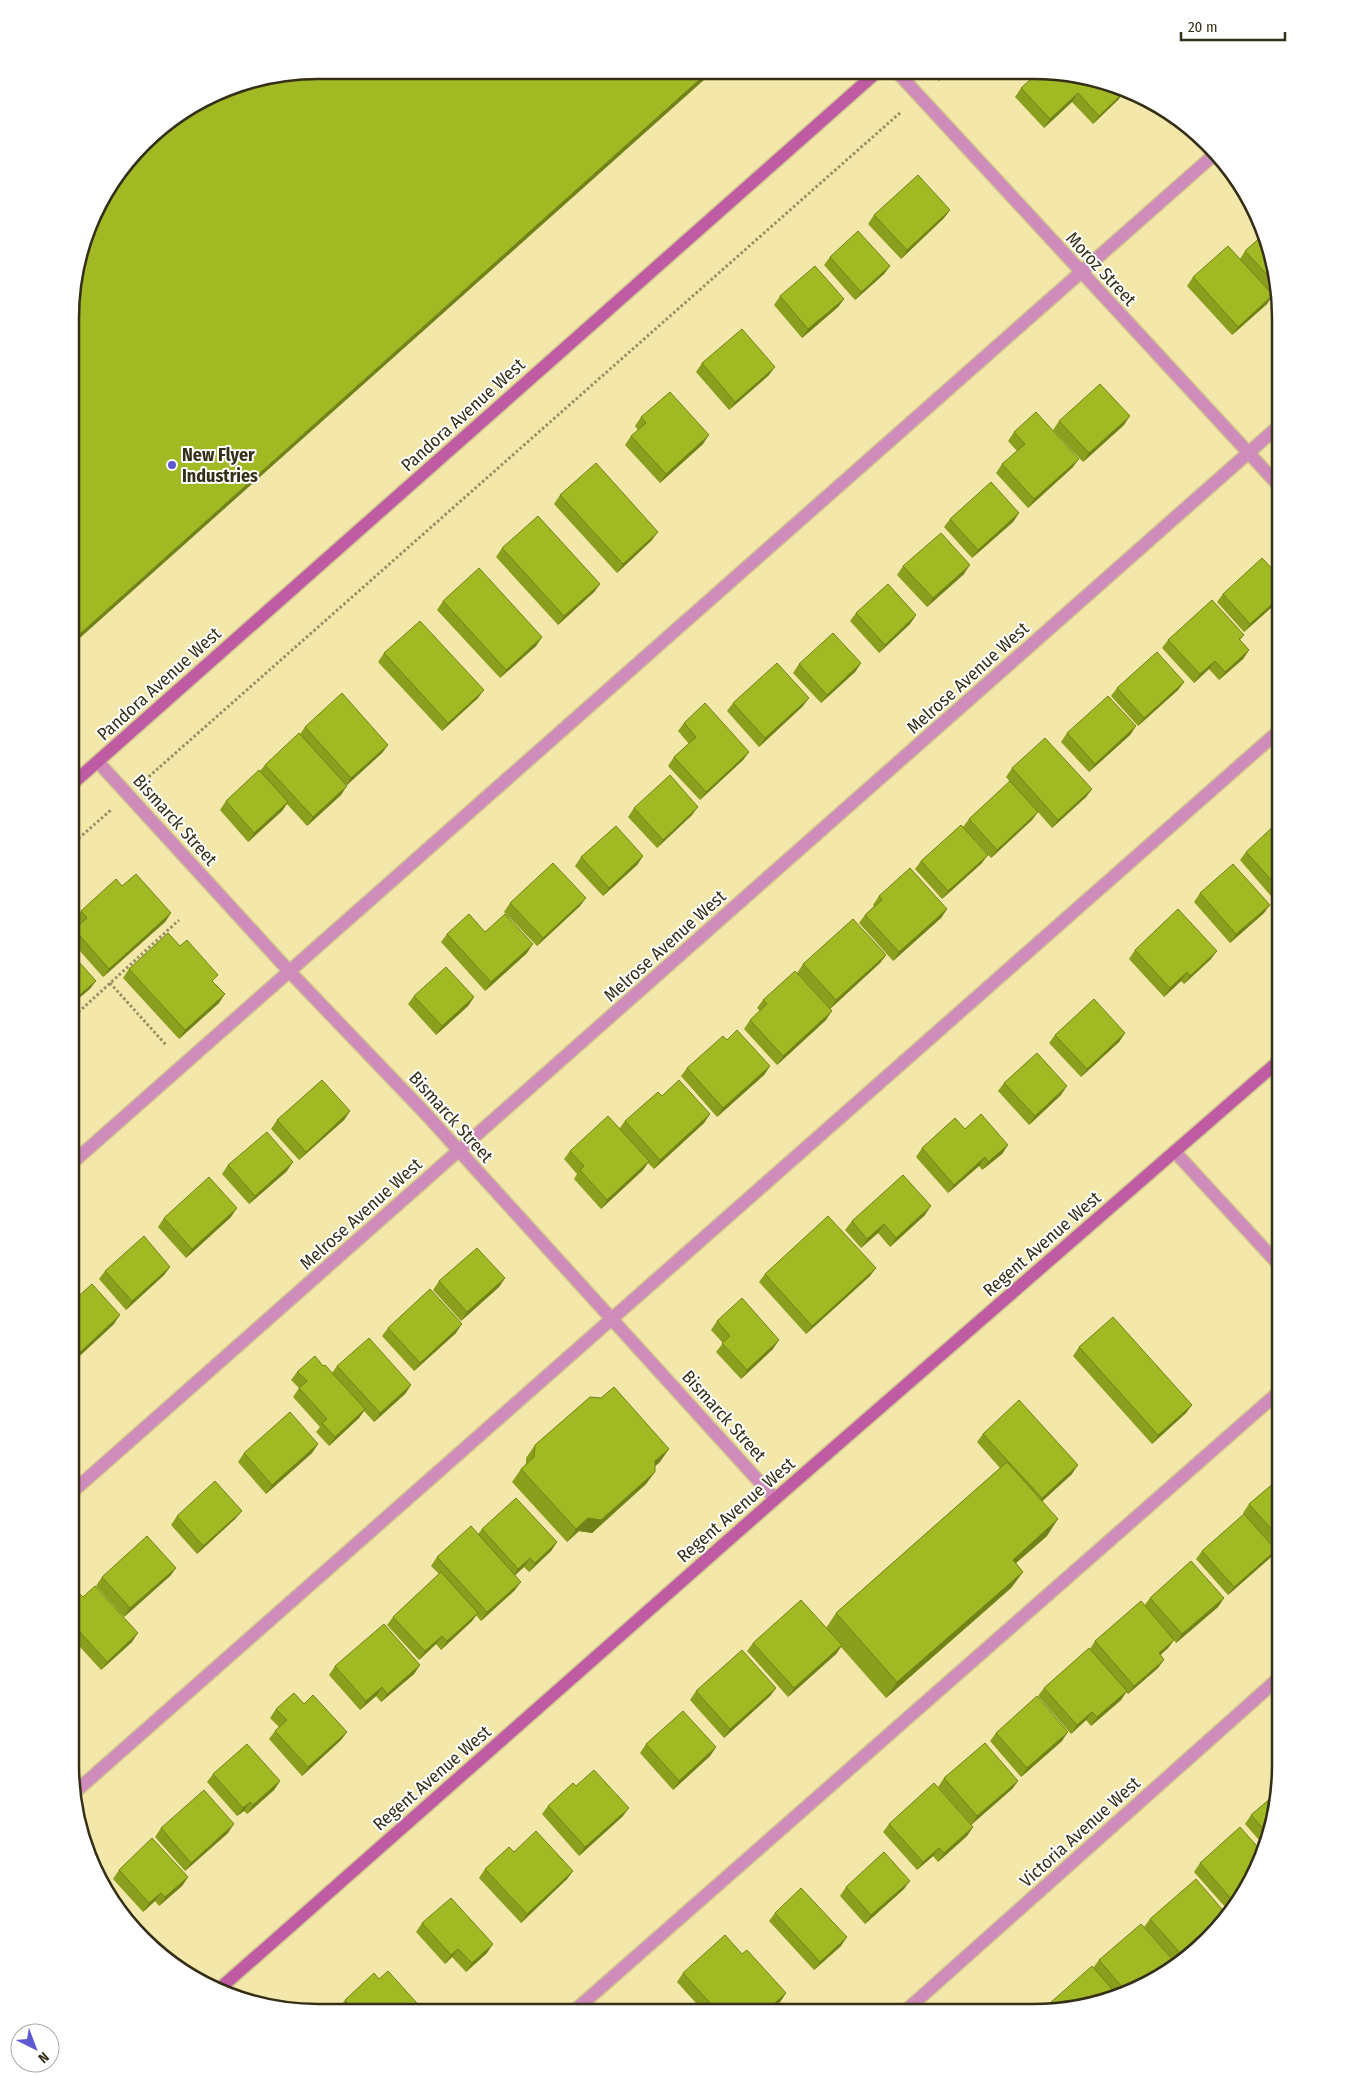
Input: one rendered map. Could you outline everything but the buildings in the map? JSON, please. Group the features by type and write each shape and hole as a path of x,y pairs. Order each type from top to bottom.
{"main road":[{"name":"Pandora Avenue West","path":"79,778 869,79"},
{"name":"Regent Avenue West","path":"224,1985 775,1499 1272,1067"}],"street":[{"name":"Moroz Street","path":"904,79 1272,478"},
{"path":"79,1157 1211,158"},
{"name":"Melrose Avenue West","path":"79,1486 1272,432"},
{"path":"80,1788 1272,737"},
{"name":"Bismarck Street","path":"98,762 289,971 424,1112 775,1499"},
{"path":"1175,1152 1272,1257"},
{"path":"582,2004 1272,1398"},
{"name":"Victoria Avenue West","path":"913,2004 1272,1684"}],"path":[{"path":"79,838 939,79"},
{"path":"79,1012 179,920"},
{"path":"110,983 170,1048"}],"place":[{"name":"New Flyer Industries","path":"172,465"}]}
